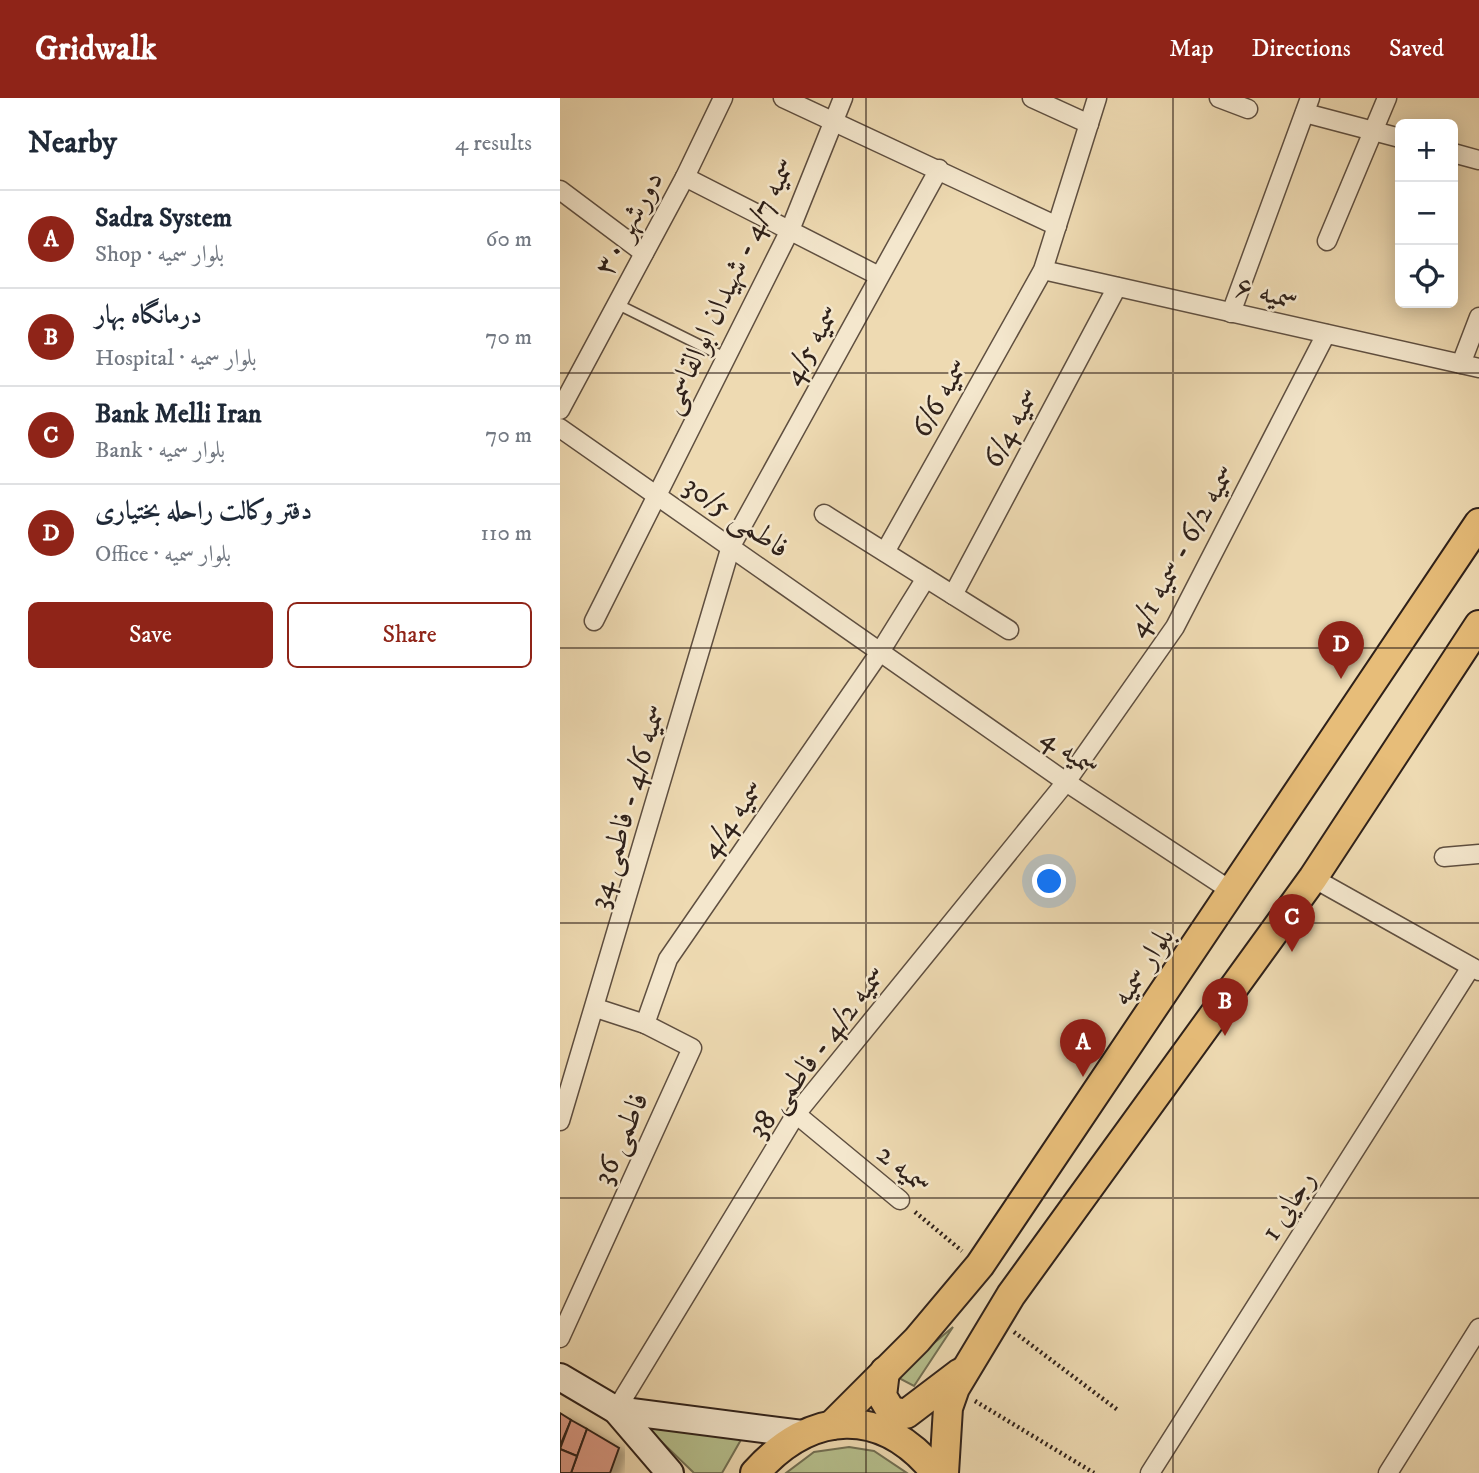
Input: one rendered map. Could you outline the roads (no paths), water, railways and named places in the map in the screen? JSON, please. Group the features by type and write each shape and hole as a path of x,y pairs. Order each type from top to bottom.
{"main road":[{"name":"بلوار سمیه","path":"832,1424 917,1340 980,1265 1479,523"},
{"path":"944,1473 948,1408 961,1378 996,1319 1313,878 1479,625"},
{"path":"885,1371 882,1396 891,1410 906,1415 961,1378"},
{"path":"560,1377 616,1410 670,1473"},
{"path":"616,1410 802,1434"},
{"path":"754,1473 772,1454 802,1434 832,1424 878,1427 922,1455 936,1473"}],"street":[{"name":"دورشهر ۳۰","path":"560,410 685,177 723,98"},
{"path":"783,98 1057,226"},
{"name":"سمیه 4/7 - شهیدان ابوالقاسمی","path":"594,621 790,230 843,98"},
{"path":"1032,98 1089,124"},
{"name":"سمیه 6/6","path":"884,552 1043,270 1097,98"},
{"path":"1219,98 1248,109"},
{"path":"1327,242 1387,98"},
{"path":"1231,313 1308,106 1395,137"},
{"path":"1458,154 1479,160"},
{"name":"سمیه 4/5","path":"731,546 939,169"},
{"path":"685,177 879,276"},
{"path":"560,190 644,253"},
{"name":"سمیه ۶","path":"1043,270 1470,366"},
{"name":"سمیه 6/4","path":"953,595 1117,287"},
{"path":"1470,366 1479,317"},
{"name":"سمیه 6/2 - سمیه 4/1","path":"1066,782 1175,627 1326,334"},
{"name":"فاطمی 30/5","path":"560,428 880,652"},
{"path":"824,514 1009,630"},
{"name":"سمیه 4/6 - فاطمی 34","path":"560,1121 596,1008 731,546"},
{"name":"سمیه 4/4","path":"645,1024 668,958 880,652 926,578"},
{"name":"سمیه 4","path":"880,652 1066,782 1233,892"},
{"name":"سمیه 4/2 - فاطمی 38","path":"616,1410 796,1114 1066,782"},
{"path":"1444,857 1479,854"},
{"path":"1313,878 1475,969"},
{"name":"رجایی 1","path":"1150,1473 1475,969"},
{"path":"596,1008 645,1024"},
{"name":"فاطمی 36","path":"560,1338 692,1048 645,1024"},
{"name":"سمیه 2","path":"796,1114 900,1200"},
{"path":"1388,1473 1479,1328"}],"lane":[{"path":"617,304 726,358"}],"place":[{"name":"دفتر وکالت راحله بختیاری","path":"1341,679"},
{"name":"Bank Melli Iran","path":"1292,952"},
{"name":"درمانگاه بهار","path":"1225,1036"},
{"name":"Sadra System","path":"1083,1077"}]}
